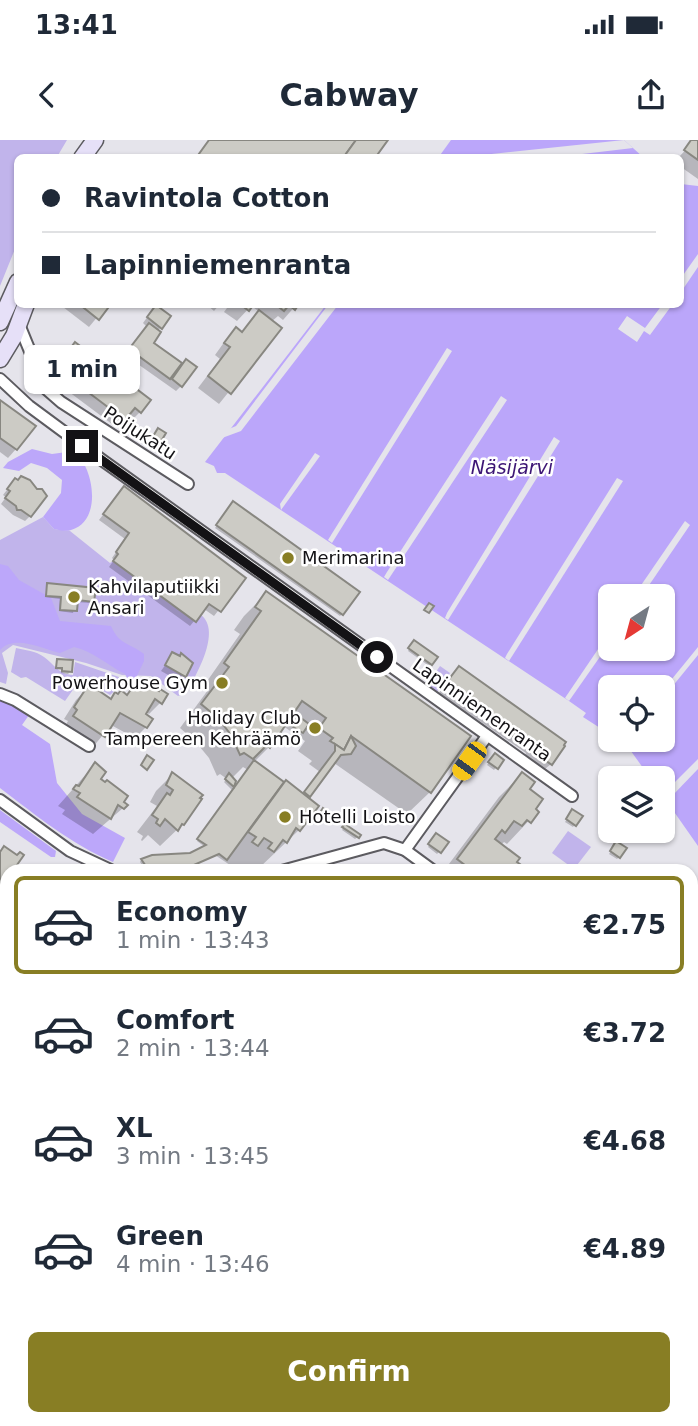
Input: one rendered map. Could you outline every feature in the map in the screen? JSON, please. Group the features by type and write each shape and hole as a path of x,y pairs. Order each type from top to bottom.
{"street":[{"path":"14,291 2,318 19,323"},
{"path":"0,359 8,349 25,308"},
{"name":"Poijukatu","path":"19,323 45,388 61,402 188,484"},
{"name":"Lapinniemenranta","path":"0,379 29,406 102,460 572,796"},
{"path":"0,694 15,700 89,746"},
{"path":"405,850 487,736"},
{"path":"0,800 70,851 98,864"},
{"path":"306,864 377,844 390,843 424,864"}],"shaded area":[{"path":"0,140 67,140 59,154 14,154 14,251 0,286"},
{"path":"32,449 52,454 74,451 81,459 92,493 88,516 81,525 69,531 58,530 43,517 61,493 62,480 47,468 31,463 19,471 3,468 8,462"},
{"path":"43,517 54,529 70,531 110,563 113,561 196,621 201,615 207,622 209,632 205,654 186,693 178,696 151,676 122,675 13,645 2,653 8,673 6,684 0,682 0,540"},
{"path":"0,564 8,566 19,580 51,598 60,621 111,626 121,640 144,654 144,661 135,680 127,678 125,674 94,655 74,647 60,653 29,644 13,643 0,650"},
{"path":"16,648 41,655 64,673 73,675 75,662 119,677 121,685 110,695 92,684 77,684 65,701 26,677 21,678 11,672"},
{"path":"440,666 450,673 436,693 426,686"},
{"path":"0,700 29,715 22,725 50,744 57,783 82,814 125,838 113,862 69,838 0,788"},
{"path":"0,810 56,851 55,857 51,857 0,822"},
{"path":"568,831 591,847 578,864 567,864 552,853"}],"water":[{"path":"451,140 624,140 640,154 441,154"},
{"name":"Näsijärvi","path":"684,184 698,186 698,846 675,813 675,766 642,766 632,752 675,752 675,675 598,675 598,727 583,717 586,713 569,701 225,473 217,473 214,466 205,462 324,308 684,308"}],"pier":[{"path":"624,140 633,148 582,154 492,154"},
{"path":"698,254 698,267 684,288 684,274"},
{"path":"326,308 336,308 241,431 222,438 229,429 236,426"},
{"path":"660,308 670,308 650,335 644,331 637,342 618,329 627,316 645,328"},
{"path":"447,348 452,351 332,543 328,540"},
{"path":"501,396 507,400 388,580 384,577 387,572"},
{"path":"554,437 560,441 448,620 445,618 447,613"},
{"path":"315,453 320,456 281,510 280,504"},
{"path":"617,478 623,481 509,661 505,658 507,654"},
{"path":"685,521 690,525 650,584 642,584"},
{"path":"698,647 698,655 675,683 675,675"},
{"path":"598,649 598,660 569,701 565,698"},
{"path":"698,759 698,769 675,793 675,782"}],"building":[{"path":"209,140 356,140 346,154 199,154"},
{"path":"356,140 388,140 378,154 346,154"},
{"path":"691,140 698,140 698,160 684,150"},
{"path":"84,308 108,308 99,320"},
{"path":"154,308 160,308 171,316 162,329 147,317"},
{"path":"259,310 282,328 231,394 208,376 230,347 224,343 236,327 242,332"},
{"path":"149,323 161,332 154,343 182,363 170,379 129,349"},
{"path":"75,342 151,400 141,413 135,408 125,420 56,368"},
{"path":"186,359 197,367 182,387 172,379"},
{"path":"0,400 36,426 17,450 0,438"},
{"path":"158,428 166,433 160,443 152,438"},
{"path":"21,476 30,480 37,489 42,489 47,496 31,517 17,510 16,506 5,498 10,491 7,489 15,478 18,480"},
{"path":"124,486 246,578 221,612 209,604 196,622 113,561 129,533 103,514"},
{"name":"Merimarina","path":"233,501 360,592 343,615 216,525"},
{"name":"Kahvilaputiikki Ansari","path":"47,583 96,588 94,602 78,600 77,611 60,610 61,597 46,596"},
{"path":"266,591 471,736 431,793 351,736 344,750 330,741 333,738 319,728 326,718 302,701 270,748 267,745 253,759 244,753 240,755 231,735 218,718 201,704 229,667 224,663 261,611 255,607"},
{"path":"429,603 434,606 429,613 424,610"},
{"path":"414,640 438,657 432,665 408,648"},
{"path":"172,652 180,656 181,653 193,663 186,677 165,665"},
{"path":"57,659 73,660 72,672 56,668"},
{"path":"459,666 566,742 552,765 443,687"},
{"path":"142,680 168,694 162,704 155,699 146,714 153,719 147,728 120,713 105,737 73,716 77,710 74,707 87,687 90,689 92,686 111,699 115,692 118,694 121,690 127,695 132,688 135,690"},
{"path":"297,715 309,724 303,733 290,725"},
{"path":"351,736 356,746 351,754 341,755 310,797 304,792 335,751 335,744 344,750"},
{"path":"495,753 504,760 498,769 488,762"},
{"path":"147,755 154,760 147,770 141,765"},
{"path":"254,760 284,782 227,860 219,854 196,864 144,864 141,859 152,855 190,853 206,845 197,839"},
{"path":"95,762 106,772 101,779 105,782 107,780 128,796 124,802 128,805 124,809 118,805 111,819 77,797 80,793 73,789 76,785 79,786"},
{"path":"172,772 203,795 178,831 165,819 160,826 156,823 158,819 152,815 167,793 170,795 173,790 166,785"},
{"path":"522,772 535,782 530,789 543,799 536,809 539,812 531,823 527,820 522,826 514,821 505,833 502,830 495,839 520,858 517,862 520,864 464,864 457,859"},
{"path":"229,773 236,781 234,787 225,779"},
{"name":"Hotelli Loisto","path":"286,780 319,806 300,831 296,828 287,843 283,840 274,852 268,848 272,843 264,838 258,846 252,842 256,837 248,832"},
{"path":"323,808 332,814 327,820 319,814"},
{"path":"572,809 583,816 576,826 566,819"},
{"path":"345,824 361,835 359,838 342,827"},
{"path":"436,833 449,842 441,853 428,844"},
{"path":"615,843 627,848 620,858 610,851"},
{"path":"4,846 17,855 20,852 24,855 18,864 0,864 0,852"}],"place":[{"name":"Merimarina","path":"288,558"},
{"name":"Kahvilaputiikki Ansari","path":"74,597"},
{"name":"Powerhouse Gym","path":"222,683"},
{"name":"Holiday Club Tampereen Kehräämö","path":"315,728"},
{"name":"Hotelli Loisto","path":"285,817"}],"route":[{"path":"82,446 377,657"}]}
